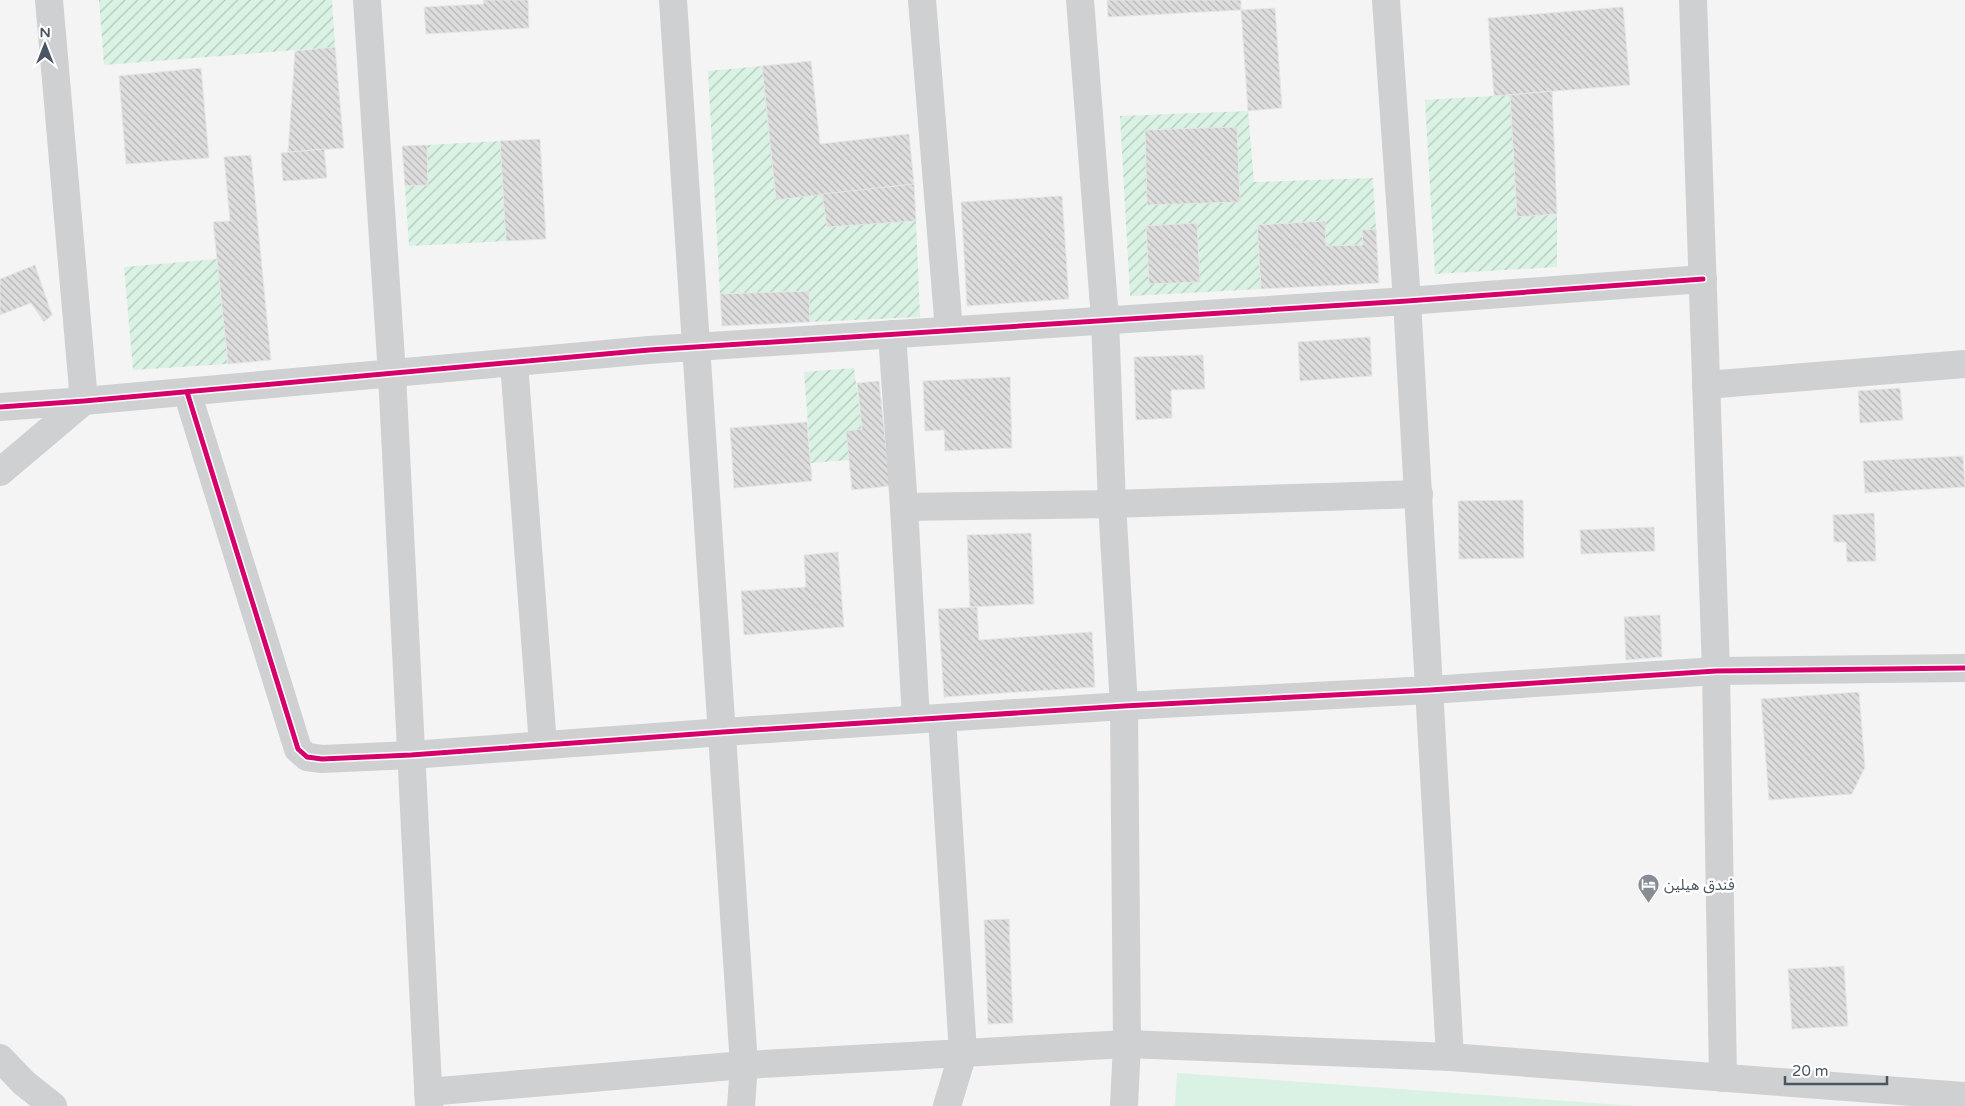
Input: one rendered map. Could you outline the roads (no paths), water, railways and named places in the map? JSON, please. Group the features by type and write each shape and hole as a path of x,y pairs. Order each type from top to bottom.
{"street":[{"path":"49,0 84,401"},
{"path":"367,0 392,374 429,1099 744,1065 1128,1044 1450,1057 1965,1096"},
{"path":"673,0 744,1065 741,1106"},
{"path":"922,0 949,330"},
{"path":"1080,0 1105,319 1112,504 1124,706 1128,1044 1124,1106"},
{"path":"1386,0 1419,494 1450,1057"},
{"path":"1693,0 1716,671 1723,1078"},
{"path":"0,407 695,347 1105,319 1407,301 1703,279"},
{"path":"892,334 904,508 929,719 963,1053 947,1106"},
{"path":"514,363 543,745"},
{"path":"1706,386 1965,364"},
{"path":"187,392 298,749 307,757 322,759 411,755 723,732 1124,706 1430,690 1716,671 1965,668"},
{"path":"0,472 84,401"},
{"path":"904,508 1112,504 1419,494"},
{"path":"0,1058 24,1083 53,1106"}],"place":[{"name":"فندق هيلين","path":"1648,904"}]}
